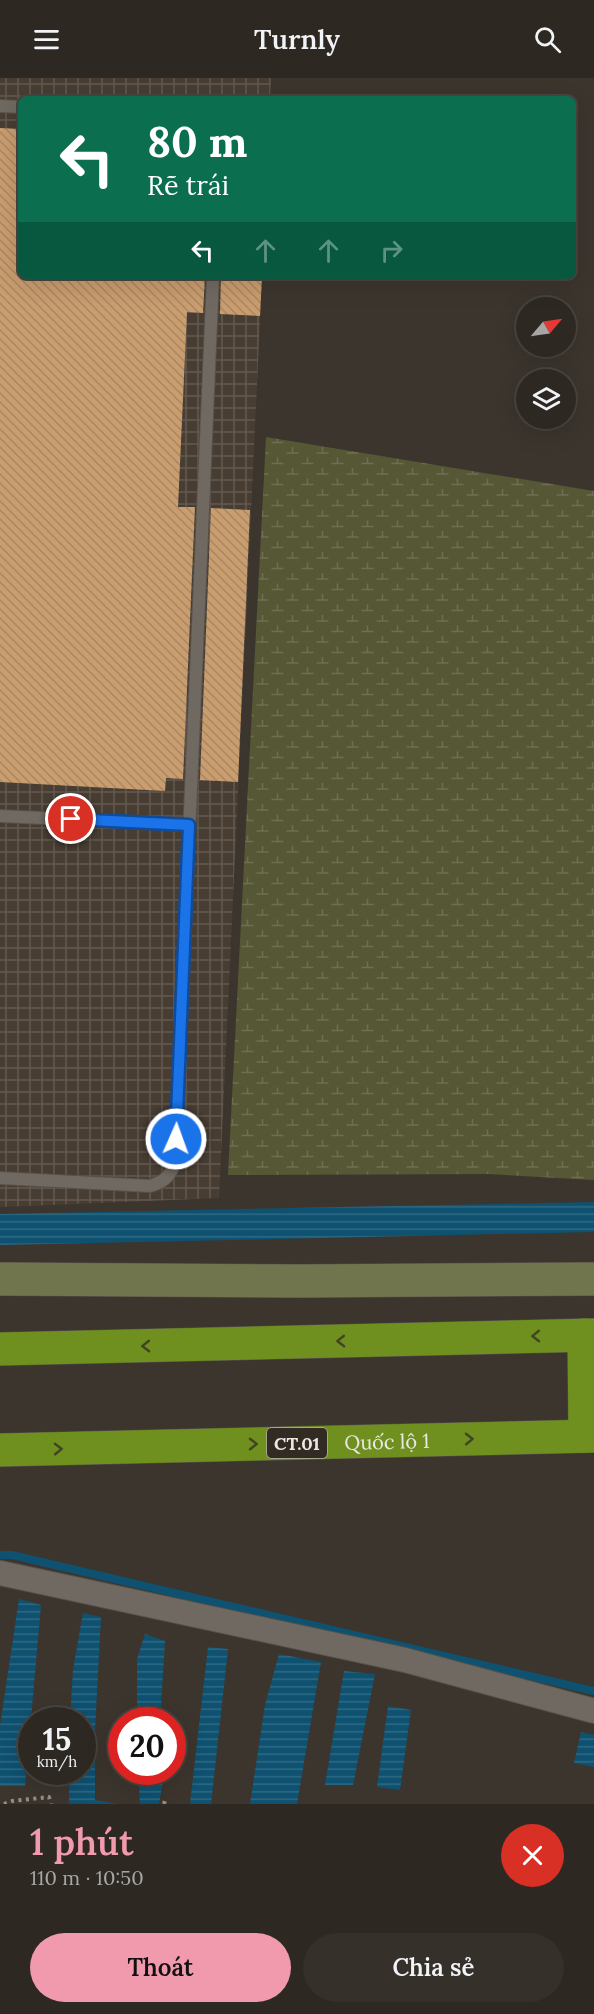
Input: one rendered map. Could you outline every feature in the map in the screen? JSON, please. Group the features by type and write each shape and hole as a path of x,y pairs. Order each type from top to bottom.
{"highway":[{"path":"0,1349 589,1335 590,1436"},
{"name":"Quốc lộ 1","path":"0,1450 590,1436"}],"main road":[{"path":"0,1279 289,1281 594,1279"}],"street":[{"path":"0,1573 405,1660 594,1711"}],"lane":[{"path":"0,106 18,108"},
{"path":"0,1178 150,1186 161,1183 171,1174 175,1161 213,279"},
{"path":"0,816 189,825"}],"path":[{"path":"4,1804 49,1797 51,1804"},
{"path":"164,1804 166,1797"}],"shaded area":[{"path":"0,78 271,78 270,96 18,96 18,279 262,279 219,1198 0,1207"}],"green space":[{"path":"266,437 594,491 594,1180 488,1174 228,1175"}],"water":[{"path":"594,1202 594,1232 0,1245 0,1214"},
{"path":"19,1599 41,1605 32,1707 18,1707 18,1785 25,1786 0,1786 0,1726"},
{"path":"83,1613 101,1617 96,1711 96,1707 71,1707 73,1670"},
{"path":"145,1634 165,1641 161,1707 137,1707 137,1659"},
{"path":"208,1647 228,1649 211,1804 190,1804"},
{"path":"279,1654 321,1662 297,1804 250,1804 265,1705"},
{"path":"344,1671 375,1674 353,1785 325,1785"},
{"path":"388,1706 411,1710 400,1790 377,1787"},
{"path":"581,1732 594,1735 594,1767 574,1763"},
{"path":"69,1785 95,1785 95,1800 118,1804 69,1804"},
{"path":"139,1785 162,1785 159,1804 140,1804"}],"building":[{"path":"0,128 18,129 18,279 205,279 203,313 187,312 178,507 195,507 183,779 166,778 165,791 0,782"},
{"path":"221,279 262,279 260,316 220,314"},
{"path":"211,508 250,510 238,782 200,780"}],"waterway":[{"path":"0,1555 12,1555 594,1691"}],"route":[{"path":"71,819 189,825 176,1139"}]}
